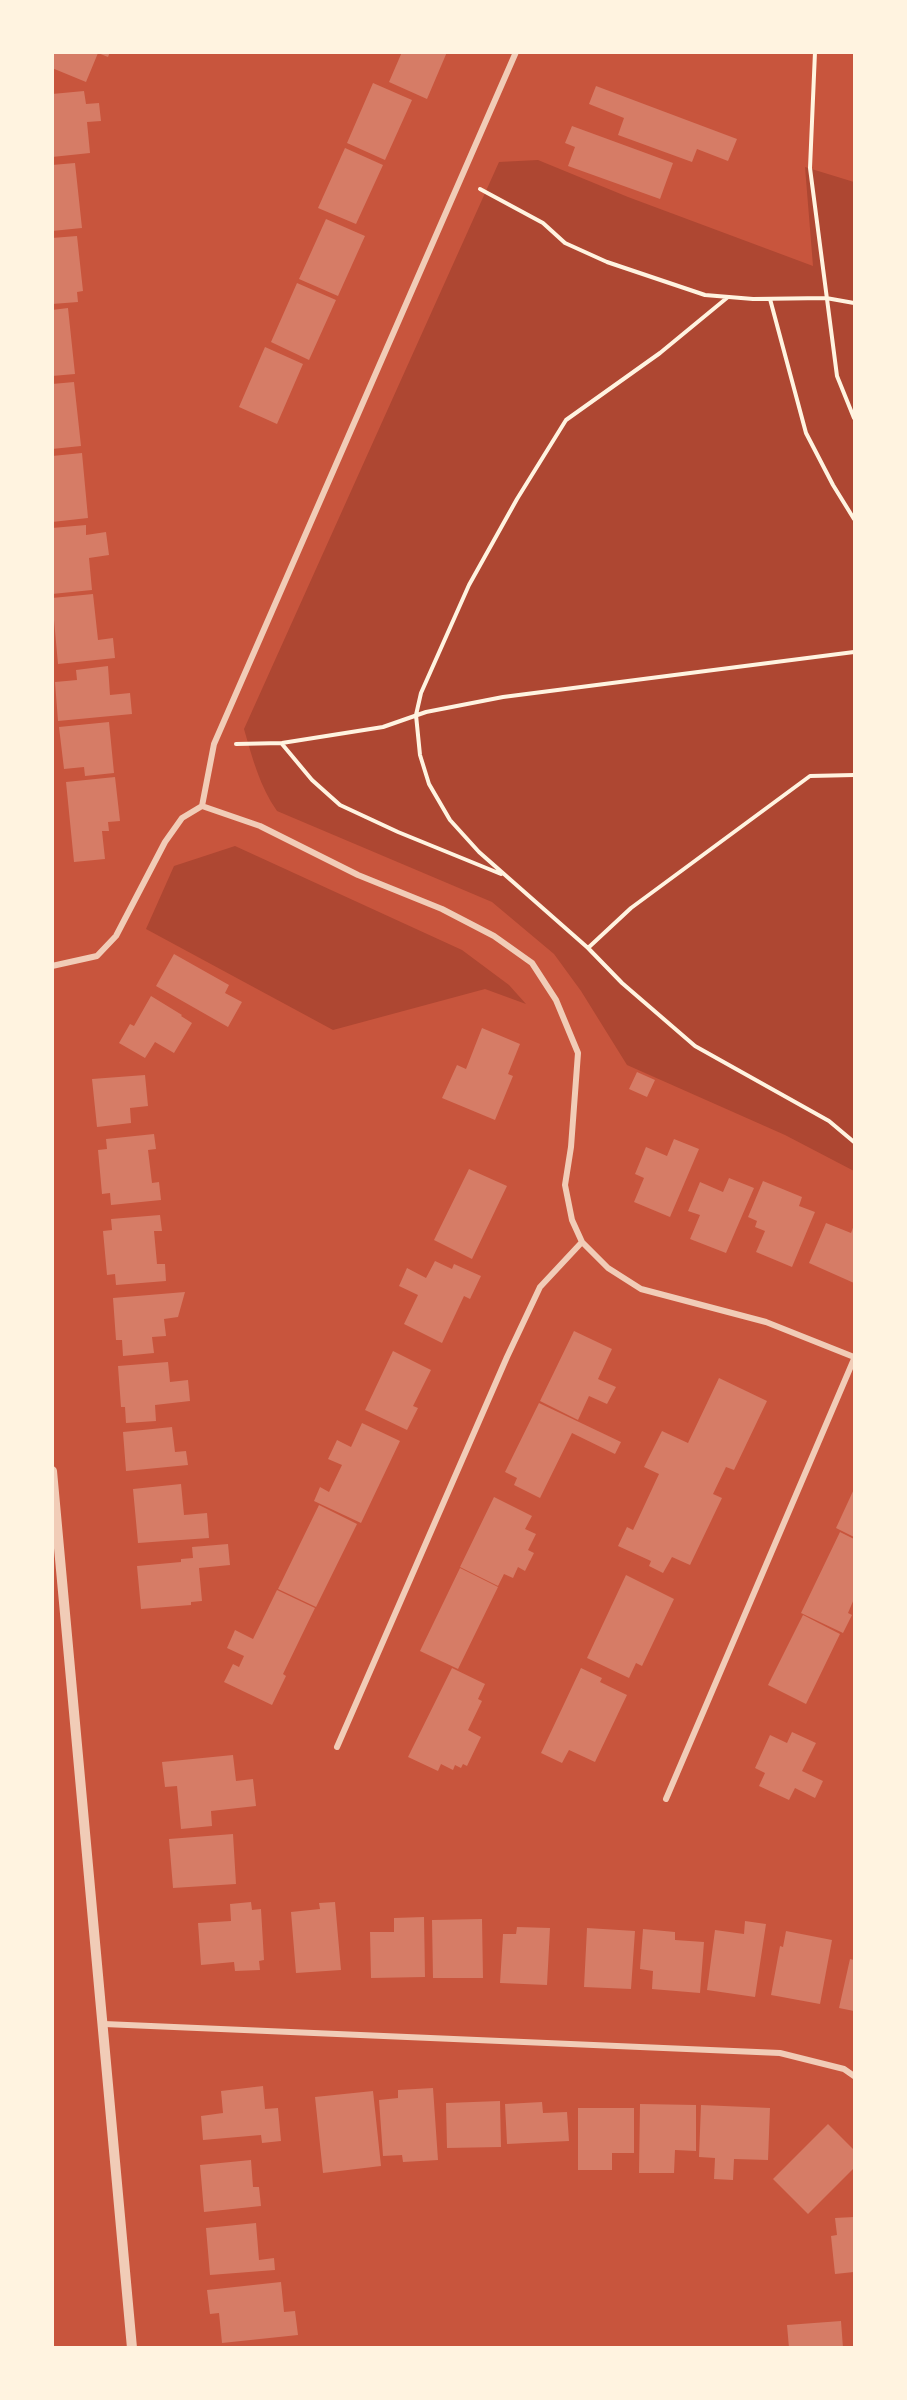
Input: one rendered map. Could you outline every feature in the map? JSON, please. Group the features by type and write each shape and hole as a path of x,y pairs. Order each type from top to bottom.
{"street":[{"path":"52,966 97,956 116,936 165,842 182,818 202,806 214,744 516,52"},
{"path":"202,806 260,826 358,875 442,909 494,936 532,963 556,1000 578,1053 571,1147 565,1185 572,1220 582,1242 608,1268 641,1289 766,1322 855,1358 666,1799"},
{"path":"337,1747 507,1357 540,1287 582,1242"},
{"path":"52,1471 132,2348"},
{"path":"104,2024 780,2053 844,2069 855,2076"}],"path":[{"path":"815,52 810,168 837,376 855,418"},
{"path":"461,179 543,223 565,243 597,257 705,295 826,298 855,303"},
{"path":"728,297 660,353 566,420 517,499 469,585 421,693 416,715 420,755 429,784 450,820 479,852 588,948 622,982 695,1046 829,1121 855,1142"},
{"path":"770,298 806,434 833,485 855,519"},
{"path":"214,744 282,743 383,727 416,715 503,697 855,652"},
{"path":"282,743 312,780 340,805 398,832 505,875"},
{"path":"588,948 631,908 810,776 855,775"}],"shaded area":[{"path":"538,160 628,197 813,266 805,167 854,182 854,1171 785,1135 627,1065 581,991 554,954 492,902 277,811 261,782 253,761 244,729 499,162"},
{"path":"235,846 462,950 509,985 526,1004 485,989 333,1030 146,929 174,866"}],"building":[{"path":"52,52 110,52 108,57 98,53 86,82 52,68"},
{"path":"402,52 447,52 427,99 389,82"},
{"path":"373,83 412,100 385,160 347,143"},
{"path":"596,86 737,139 728,161 697,149 692,162 618,135 624,118 589,104"},
{"path":"84,91 86,104 99,103 101,121 87,122 90,153 52,157 52,94"},
{"path":"572,126 673,163 660,199 568,166 575,147 565,143"},
{"path":"345,148 383,165 356,224 318,208"},
{"path":"75,163 82,228 52,231 52,165"},
{"path":"326,219 365,236 338,296 299,279"},
{"path":"77,236 83,291 77,292 78,302 52,304 52,238"},
{"path":"297,283 336,300 309,360 271,342"},
{"path":"68,308 75,374 52,376 52,310"},
{"path":"265,347 303,364 277,424 239,407"},
{"path":"74,382 81,446 52,449 52,384"},
{"path":"82,453 88,518 52,522 52,456"},
{"path":"86,525 86,535 106,532 109,555 89,558 92,590 52,594 52,528"},
{"path":"93,594 98,640 113,638 115,658 58,664 52,598"},
{"path":"108,666 110,695 130,693 132,714 58,721 55,682 77,680 76,670"},
{"path":"109,722 114,773 85,776 84,767 64,769 59,727"},
{"path":"115,777 120,821 108,822 109,831 102,831 105,859 74,862 66,782"},
{"path":"174,954 229,985 225,993 242,1002 228,1027 156,986"},
{"path":"151,996 192,1023 174,1053 155,1042 145,1058 119,1043 130,1024 134,1026"},
{"path":"482,1028 520,1044 508,1074 513,1076 495,1120 442,1098 457,1065 466,1069"},
{"path":"637,1072 655,1080 647,1097 629,1089"},
{"path":"145,1075 148,1106 130,1108 131,1123 97,1127 92,1079"},
{"path":"154,1134 156,1149 148,1150 152,1183 159,1182 161,1200 111,1205 110,1193 102,1194 98,1150 107,1149 106,1139"},
{"path":"674,1139 699,1149 670,1217 634,1202 644,1178 635,1174 646,1147 667,1156"},
{"path":"469,1169 507,1186 472,1259 434,1240"},
{"path":"729,1178 754,1188 726,1253 690,1239 700,1215 688,1211 700,1182 723,1192"},
{"path":"763,1181 802,1197 799,1206 815,1212 792,1267 756,1252 765,1231 755,1227 757,1221 748,1217"},
{"path":"160,1215 162,1231 154,1231 157,1264 165,1264 166,1281 116,1285 115,1274 107,1275 103,1231 112,1230 111,1219"},
{"path":"826,1223 851,1233 854,1225 854,1283 809,1263"},
{"path":"435,1261 452,1269 454,1264 481,1276 470,1299 464,1296 442,1343 404,1324 418,1295 399,1286 407,1268 426,1278"},
{"path":"185,1292 178,1317 164,1319 166,1336 152,1337 154,1353 123,1356 122,1340 116,1340 113,1298"},
{"path":"574,1331 612,1349 598,1379 616,1387 607,1404 589,1396 578,1420 540,1401"},
{"path":"393,1351 431,1370 413,1406 418,1408 407,1430 365,1410"},
{"path":"168,1362 170,1382 188,1380 190,1401 155,1405 156,1421 126,1423 125,1407 121,1407 118,1366"},
{"path":"719,1378 767,1401 734,1470 726,1467 713,1494 722,1498 690,1565 672,1557 663,1573 649,1566 651,1561 618,1546 627,1527 633,1530 659,1474 644,1467 662,1431 688,1443"},
{"path":"539,1403 621,1442 615,1454 572,1433 540,1498 514,1485 517,1478 505,1472"},
{"path":"362,1423 400,1441 361,1523 314,1501 320,1487 329,1492 342,1465 328,1459 337,1440 351,1447"},
{"path":"172,1427 175,1452 186,1451 188,1465 126,1471 123,1432"},
{"path":"181,1484 184,1515 207,1513 209,1538 138,1543 133,1489"},
{"path":"854,1489 854,1537 836,1528"},
{"path":"494,1497 532,1516 525,1529 536,1534 528,1550 534,1553 525,1571 518,1567 513,1578 504,1574 498,1586 460,1567"},
{"path":"319,1505 357,1524 316,1607 278,1589"},
{"path":"840,1532 854,1539 854,1599 848,1613 852,1615 843,1633 801,1613"},
{"path":"228,1544 230,1565 199,1568 202,1601 191,1602 191,1605 141,1609 137,1566 181,1562 181,1559 193,1558 192,1547"},
{"path":"460,1568 498,1587 458,1669 420,1651"},
{"path":"626,1575 674,1599 642,1666 636,1663 629,1678 587,1658"},
{"path":"277,1590 315,1608 283,1674 286,1676 272,1705 224,1682 233,1664 239,1667 244,1656 227,1648 235,1630 253,1639"},
{"path":"803,1615 840,1634 806,1704 768,1685"},
{"path":"452,1668 485,1684 478,1699 482,1701 468,1730 481,1737 467,1766 463,1764 461,1768 455,1765 453,1770 441,1764 438,1771 408,1757"},
{"path":"581,1668 602,1678 600,1682 627,1695 595,1762 569,1750 562,1763 541,1753"},
{"path":"792,1732 816,1743 802,1771 823,1781 815,1798 795,1788 789,1800 759,1786 765,1773 755,1768 770,1735 787,1743"},
{"path":"233,1755 236,1781 253,1779 256,1806 211,1811 212,1826 181,1829 177,1786 165,1787 162,1762"},
{"path":"233,1834 236,1884 173,1888 169,1839"},
{"path":"251,1902 252,1910 261,1909 264,1960 259,1961 260,1970 235,1971 234,1962 201,1965 198,1923 231,1921 230,1904"},
{"path":"335,1902 341,1970 296,1973 291,1912 320,1909 319,1903"},
{"path":"424,1917 425,1977 371,1978 370,1932 394,1932 394,1918"},
{"path":"482,1919 483,1978 433,1978 432,1920"},
{"path":"745,1921 766,1924 755,1997 707,1990 715,1930 744,1934"},
{"path":"517,1927 550,1928 547,1985 500,1983 503,1934 516,1934"},
{"path":"587,1928 635,1931 631,1989 584,1987"},
{"path":"643,1929 675,1932 675,1940 704,1942 700,1993 652,1989 653,1971 640,1969"},
{"path":"786,1931 832,1940 820,2004 771,1995 780,1946 783,1947"},
{"path":"850,1959 854,1960 854,2011 839,2008"},
{"path":"263,2086 265,2109 278,2108 281,2141 262,2143 261,2135 203,2140 201,2116 223,2113 221,2091"},
{"path":"433,2088 438,2160 403,2162 402,2155 383,2156 379,2100 398,2098 398,2090"},
{"path":"373,2091 381,2166 323,2173 315,2097"},
{"path":"500,2101 501,2147 447,2148 446,2103"},
{"path":"542,2102 543,2113 567,2112 569,2141 507,2144 505,2104"},
{"path":"640,2104 696,2105 696,2151 675,2150 674,2173 639,2173"},
{"path":"701,2105 770,2108 768,2160 734,2159 733,2180 714,2179 715,2158 699,2157"},
{"path":"578,2108 634,2108 634,2153 612,2153 612,2170 578,2170"},
{"path":"828,2124 854,2150 854,2168 808,2214 773,2179"},
{"path":"251,2160 253,2187 259,2187 261,2206 204,2212 200,2165"},
{"path":"854,2217 854,2272 835,2274 831,2236 837,2235 835,2218"},
{"path":"256,2223 259,2260 274,2258 275,2270 210,2275 206,2228"},
{"path":"281,2282 284,2312 295,2311 298,2335 222,2343 219,2313 210,2314 207,2290"},
{"path":"841,2321 843,2348 789,2348 787,2325"}]}
